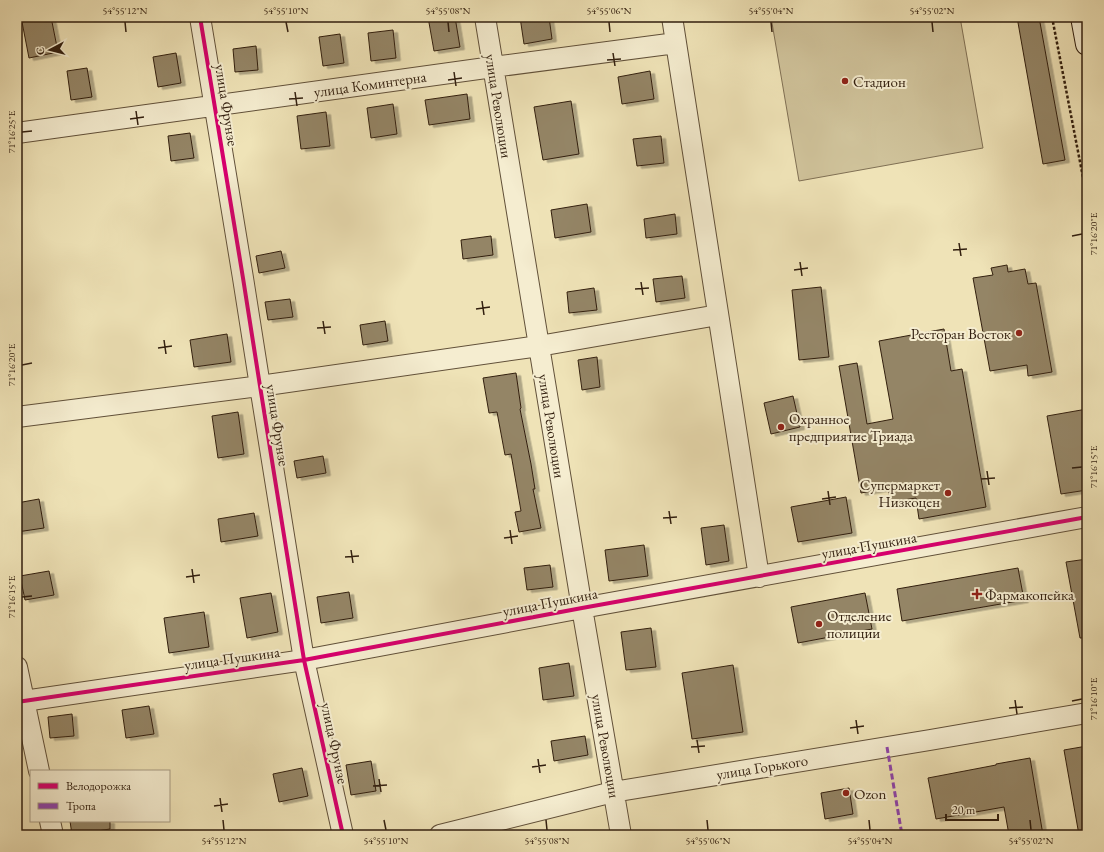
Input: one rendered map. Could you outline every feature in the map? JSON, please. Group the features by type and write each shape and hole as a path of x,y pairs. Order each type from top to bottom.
{"street":[{"name":"улица Фрунзе","path":"200,17 304,660 343,835"},
{"name":"улица Революции","path":"485,17 582,608 621,835"},
{"path":"672,17 759,577"},
{"path":"1082,17 1087,44"},
{"name":"улица Коминтерна","path":"17,133 676,43"},
{"path":"17,417 260,386 539,346 718,315"},
{"name":"улица Пушкина","path":"20,701 304,660 582,608 1087,517"},
{"path":"17,667 20,701 39,770"},
{"name":"улица Горького","path":"440,835 614,792 1087,713"},
{"path":"50,822 53,835"}],"path":[{"path":"1052,17 1087,198"}],"shaded area":[{"path":"771,17 960,17 983,148 799,181"}],"building":[{"path":"51,17 58,52 29,58 22,22"},
{"path":"428,17 455,17 460,47 434,51"},
{"path":"520,17 549,17 552,39 524,44"},
{"path":"1017,17 1039,17 1065,160 1043,164"},
{"path":"393,30 396,58 371,61 368,33"},
{"path":"340,34 344,63 323,66 319,37"},
{"path":"256,46 258,70 235,72 233,49"},
{"path":"176,53 181,83 158,87 153,57"},
{"path":"87,68 92,97 71,100 67,71"},
{"path":"650,71 654,99 622,104 618,77"},
{"path":"467,94 470,119 429,125 425,100"},
{"path":"571,101 579,154 543,160 534,107"},
{"path":"393,104 397,134 371,138 367,108"},
{"path":"326,112 330,146 301,149 297,116"},
{"path":"190,133 194,158 171,161 168,136"},
{"path":"661,136 664,163 637,166 633,139"},
{"path":"587,204 591,232 555,238 551,210"},
{"path":"675,214 677,234 646,238 644,219"},
{"path":"491,236 493,255 463,259 461,240"},
{"path":"281,251 285,268 259,273 256,256"},
{"path":"1007,265 1008,272 1025,269 1028,284 1036,283 1052,372 1028,376 1027,365 990,371 973,278 993,275 991,268"},
{"path":"682,276 685,298 656,302 653,279"},
{"path":"821,287 829,357 799,360 792,290"},
{"path":"594,288 597,310 569,313 567,292"},
{"path":"290,299 293,317 268,320 265,302"},
{"path":"385,321 388,341 363,345 360,325"},
{"path":"944,329 951,371 962,369 986,507 919,519 916,498 891,502 888,488 861,493 839,366 857,363 867,424 893,419 879,341"},
{"path":"227,334 231,362 194,367 190,340"},
{"path":"597,357 600,387 582,390 578,360"},
{"path":"516,373 520,409 531,464 535,489 533,489 541,528 519,532 515,512 521,511 511,454 505,455 497,412 489,413 483,378"},
{"path":"793,396 800,427 771,434 764,403"},
{"path":"1087,409 1087,490 1061,494 1047,416"},
{"path":"238,412 244,454 218,458 212,416"},
{"path":"323,456 326,473 297,478 294,461"},
{"path":"846,497 852,533 798,542 791,507"},
{"path":"39,499 44,528 17,532 17,503"},
{"path":"254,513 258,536 221,542 218,519"},
{"path":"724,525 729,561 706,565 701,528"},
{"path":"644,545 648,576 609,581 605,550"},
{"path":"1087,559 1087,638 1080,638 1066,562"},
{"path":"550,565 553,587 527,590 524,568"},
{"path":"1018,568 1024,600 902,621 897,589"},
{"path":"49,571 54,595 25,600 20,576"},
{"path":"349,592 353,618 321,623 317,597"},
{"path":"271,593 278,632 247,638 240,598"},
{"path":"865,593 872,629 798,643 791,607"},
{"path":"204,612 209,647 169,653 164,618"},
{"path":"651,628 656,667 626,670 621,632"},
{"path":"569,663 574,696 543,700 539,668"},
{"path":"733,665 743,732 692,739 682,673"},
{"path":"149,706 154,734 126,738 122,710"},
{"path":"72,714 74,736 50,738 48,717"},
{"path":"585,736 588,755 554,761 551,741"},
{"path":"1087,746 1087,835 1079,835 1064,750"},
{"path":"1030,758 1043,835 1009,835 1004,807 936,819 928,778"},
{"path":"371,761 376,791 351,795 346,765"},
{"path":"302,768 308,796 279,802 273,774"},
{"path":"849,788 853,814 825,819 821,793"},
{"path":"70,822 110,822 110,829 72,835"}],"marked path":[{"path":"887,747 902,835"}],"cycle path":[{"path":"200,17 304,660 343,835"},
{"path":"17,702 304,660 582,608 1087,517"}],"place":[{"name":"Стадион","path":"845,81"},
{"name":"Ресторан Восток","path":"1019,333"},
{"name":"Охранное предприятие Триада","path":"781,427"},
{"name":"Супермаркет Низкоцен","path":"948,493"},
{"name":"Фармакопейка","path":"977,594"},
{"name":"Отделение полиции","path":"819,624"},
{"name":"Ozon","path":"846,793"}]}
